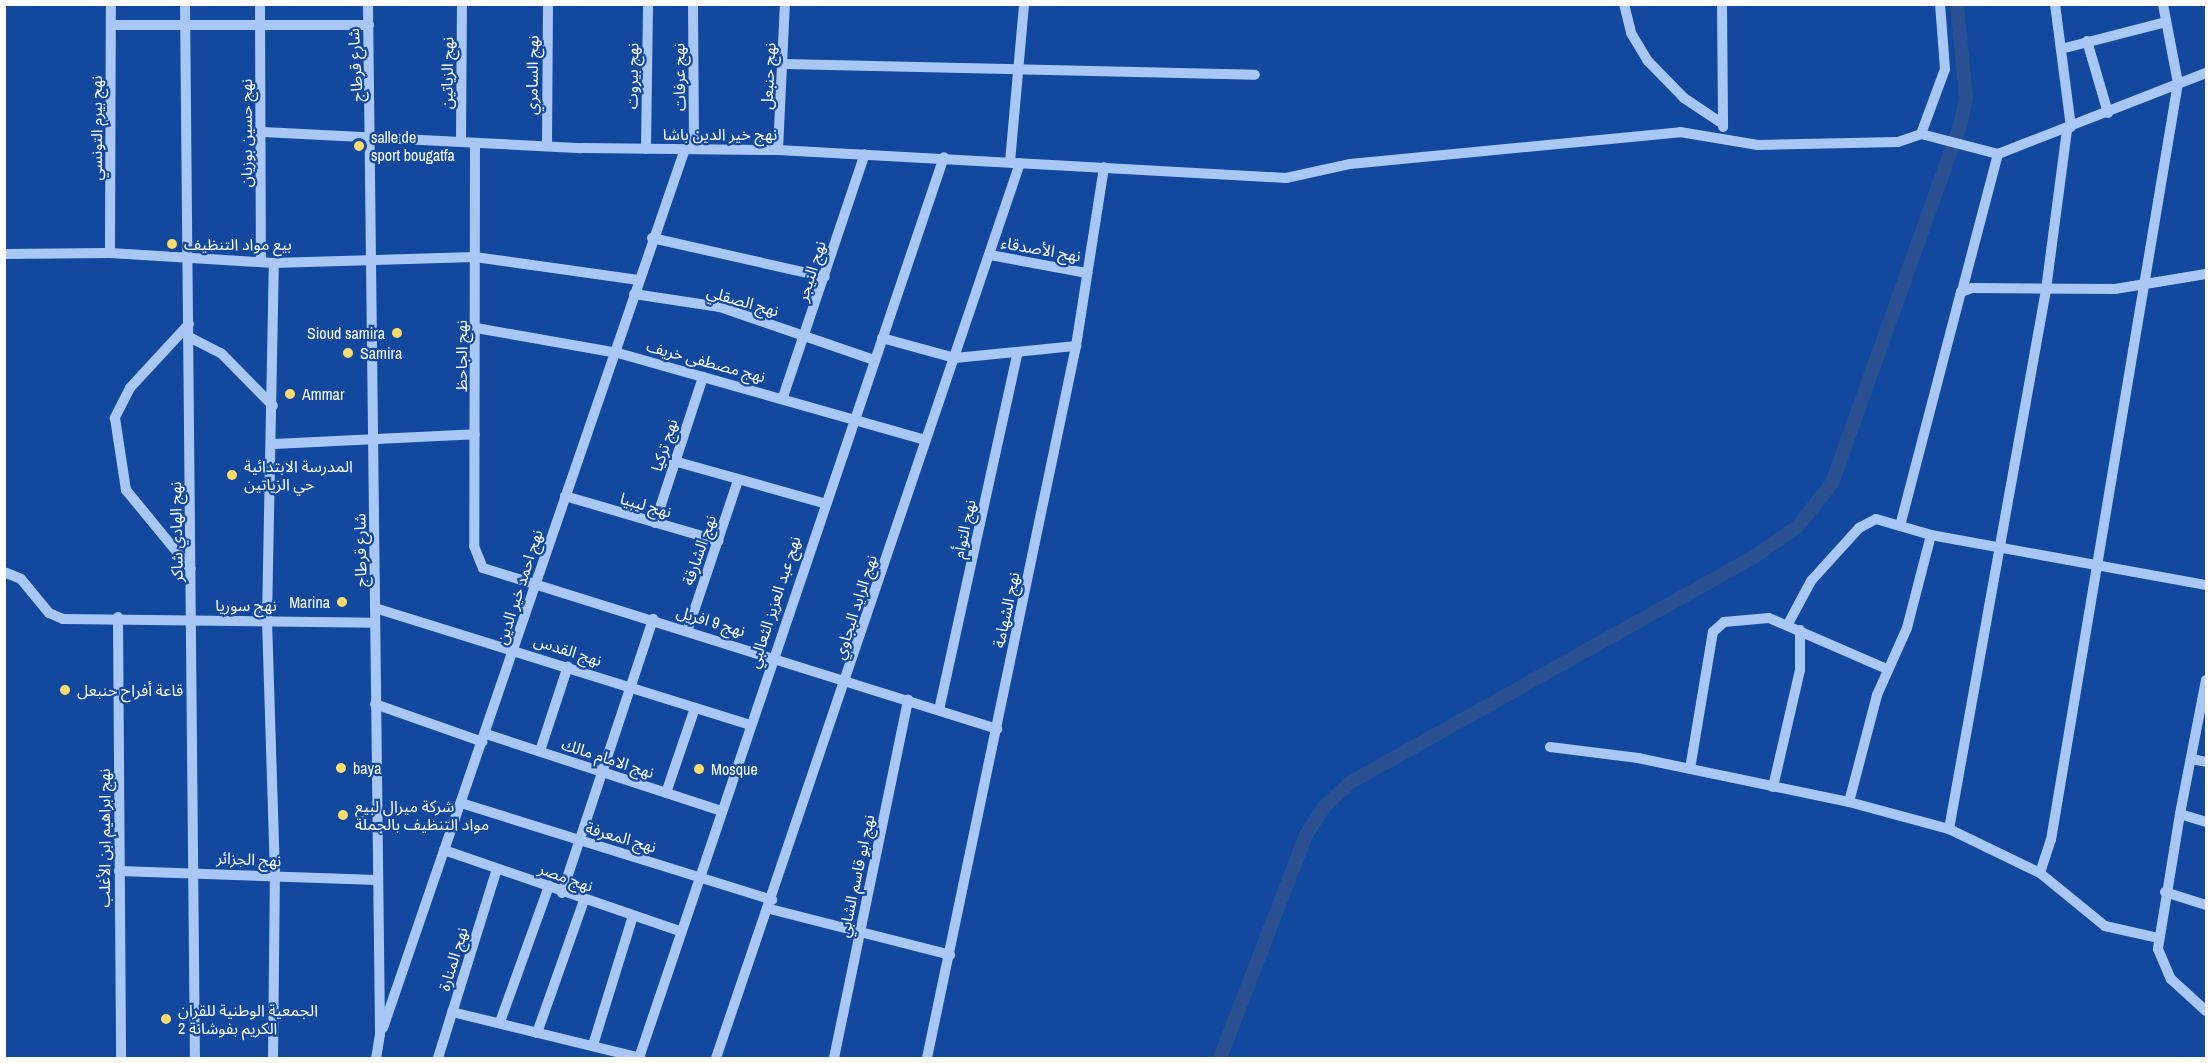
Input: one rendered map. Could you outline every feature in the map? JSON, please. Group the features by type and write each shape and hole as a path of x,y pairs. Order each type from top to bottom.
{"street":[{"name":"نهج بيرم التونسي","path":"110,253 111,4"},
{"name":"نهج الهادي شاكر","path":"185,4 195,1059"},
{"name":"نهج حسين بوزيان","path":"260,4 261,261"},
{"name":"شارع قرطاج","path":"368,4 374,135 370,261 380,1034 376,1059"},
{"name":"نهج الزياتين","path":"461,141 462,4"},
{"name":"نهج السامري","path":"546,146 548,4"},
{"name":"نهج بيروت","path":"646,149 648,4"},
{"name":"نهج عرفات","path":"689,149 693,4"},
{"name":"نهج حنبعل","path":"778,150 785,64 785,4"},
{"name":"نهج الرايد البجاوي","path":"716,1059 771,904 925,440 990,255 1015,163 1024,4"},
{"path":"1624,4 1631,33 1648,61 1684,98 1723,124"},
{"path":"1722,4 1724,141"},
{"path":"1940,4 1945,69 1924,134 1972,150 1998,154 2206,73"},
{"path":"1949,830 2046,290 2069,128 2055,4"},
{"path":"2040,873 2051,840 2143,280 2178,83 2163,4"},
{"path":"2061,49 2166,22"},
{"path":"112,26 369,25"},
{"path":"2087,41 2108,113"},
{"path":"785,64 1021,67 1255,75"},
{"name":"نهج خير الدين باشا","path":"262,132 374,135 546,146 778,150 1015,163 1176,168 1286,178 1350,164 1680,132 1724,141 1812,145 1898,142 1924,134"},
{"name":"نهج الجاحظ","path":"475,143 474,546 483,568"},
{"name":"نهج احمد خير الدين","path":"380,1034 515,648 565,496 618,353 652,238 689,149"},
{"name":"نهج النيجر","path":"783,397 865,154"},
{"path":"1900,526 1998,154"},
{"name":"نهج عبد العزيز الثعالبي","path":"639,1058 678,931 751,725 824,503 944,158"},
{"name":"نهج الشهامة","path":"927,1059 1076,346 1104,167"},
{"path":"652,238 825,277"},
{"path":"4,254 110,253 274,263 475,257 638,280"},
{"name":"نهج الأصدقاء","path":"990,255 1087,273"},
{"path":"273,1059 275,875 267,619 274,444 274,263"},
{"path":"1962,291 2115,289 2143,280 2206,274"},
{"name":"نهج الصقلي","path":"634,294 720,307 874,360"},
{"path":"189,324 130,388 116,418 126,490 191,569"},
{"name":"نهج مصطفى خريف","path":"476,328 618,353 783,397 925,440"},
{"path":"189,337 220,354 273,406"},
{"path":"882,338 955,358 1017,354 1076,346"},
{"name":"نهج التوأم","path":"939,711 1017,354"},
{"name":"نهج تركيا","path":"655,523 703,377"},
{"path":"274,444 475,434"},
{"path":"674,461 824,503"},
{"name":"نهج الشارقة","path":"688,629 738,480"},
{"name":"نهج ليبيا","path":"565,496 719,541"},
{"path":"1788,624 1811,581 1859,528 1876,519 1931,535 2206,585"},
{"path":"1849,802 1887,669 1906,628 1931,535"},
{"name":"نهج 9 افريل","path":"483,568 537,582 688,629 997,729"},
{"name":"نهج سوريا","path":"4,572 21,579 57,616 374,623"},
{"name":"نهج القدس","path":"375,609 515,648 751,725"},
{"name":"نهج ابراهيم ابن الأغلب","path":"118,617 121,1059"},
{"path":"1690,769 1713,632 1731,620 1755,617 1788,624 1887,669"},
{"path":"562,893 578,841 604,773 653,619"},
{"path":"1773,787 1800,670 1800,630"},
{"path":"540,751 568,666"},
{"path":"2206,680 2204,702 2180,814 2158,938 2160,958 2171,979 2206,1011"},
{"name":"نهج ابو قاسم الشابي","path":"834,1059 908,700"},
{"name":"نهج الامام مالك","path":"375,704 484,738 540,751 721,811"},
{"path":"666,793 695,708"},
{"path":"1550,747 1690,769 1849,802 1949,830 2040,873 2105,926 2158,938"},
{"path":"2192,759 2206,762"},
{"name":"نهج المعرفة","path":"461,803 578,841 699,875 771,904 950,955"},
{"path":"2180,814 2206,822"},
{"name":"نهج مصر","path":"444,850 549,886 562,893 678,931"},
{"name":"نهج المنارة","path":"438,1059 497,869"},
{"name":"نهج الجزائر","path":"119,871 193,871 377,880"},
{"path":"500,1022 549,886"},
{"path":"2165,892 2206,905"},
{"path":"537,1034 584,900"},
{"path":"593,1045 633,916"},
{"path":"452,1012 639,1058"}],"waterway":[{"path":"1220,1058 1306,835 1325,806 1351,782 1754,557 1798,526 1832,483 1960,126 1966,98 1957,4"}],"place":[{"name":"salle de sport bougatfa","path":"359,146"},
{"name":"بيع مواد التنظيف","path":"172,244"},
{"name":"Sioud samira","path":"397,333"},
{"name":"Samira","path":"348,353"},
{"name":"Ammar","path":"290,394"},
{"name":"المدرسة الابتدائية حي الزياتين","path":"232,475"},
{"name":"Marina","path":"342,602"},
{"name":"قاعة أفراح حنبعل","path":"65,690"},
{"name":"baya","path":"341,768"},
{"name":"Mosque","path":"699,769"},
{"name":"شركة ميرال لبيع مواد التنظيف بالجملة","path":"343,815"},
{"name":"الجمعية الوطنية للقران الكريم بفوشانة 2","path":"166,1019"}]}
